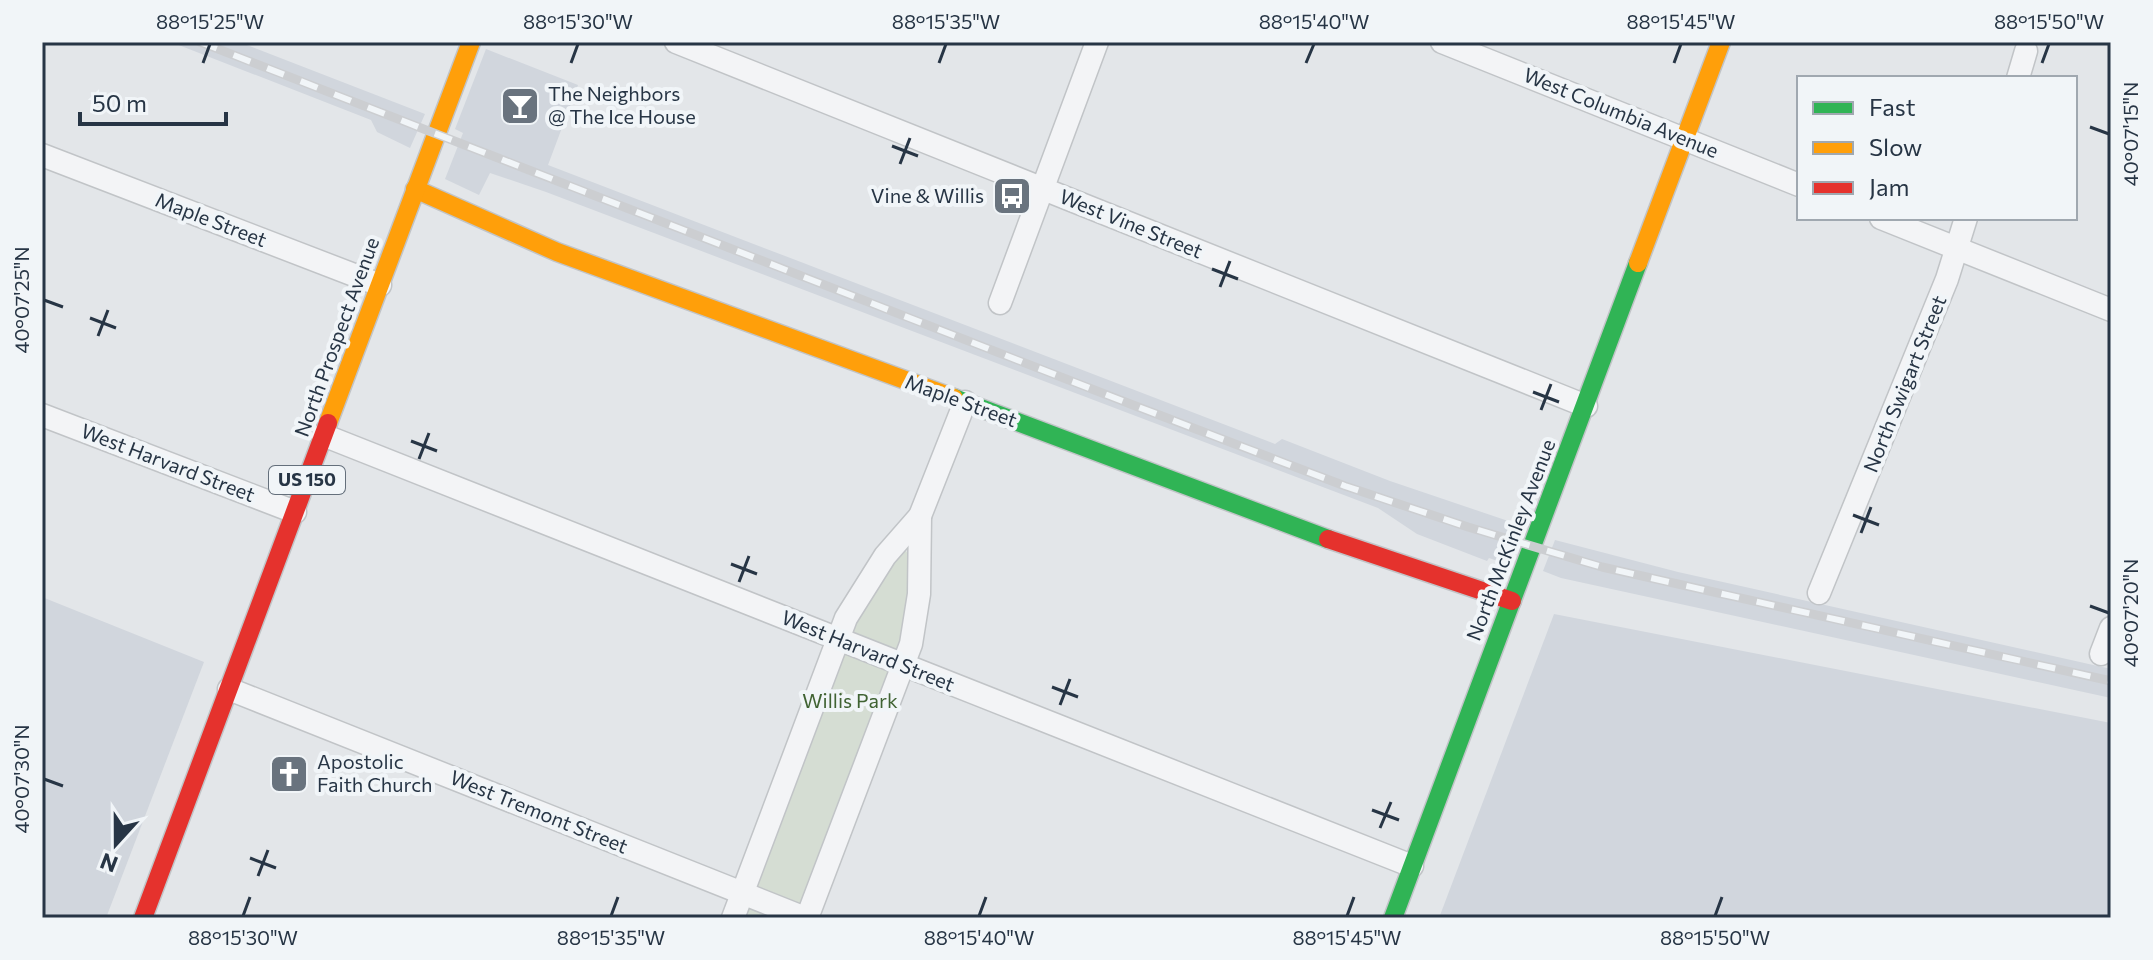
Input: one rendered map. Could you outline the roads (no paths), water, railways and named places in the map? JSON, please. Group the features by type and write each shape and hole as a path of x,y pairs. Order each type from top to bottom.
{"street":[{"name":"North Prospect Avenue","path":"143,918 471,42"},
{"name":"West Vine Street","path":"676,42 1586,406"},
{"path":"1000,303 1097,42"},
{"name":"West Columbia Avenue","path":"1442,42 1797,184"},
{"name":"North McKinley Avenue","path":"1393,918 1721,42"},
{"path":"2019,76 2026,51"},
{"name":"Maple Street","path":"42,155 380,285"},
{"name":"Maple Street","path":"415,189 557,252 1337,543 1512,601"},
{"path":"1886,220 2111,310"},
{"name":"North Swigart Street","path":"1819,593 1930,322 1965,220"},
{"path":"733,918 846,618 885,556 920,516 965,402"},
{"name":"West Harvard Street","path":"42,415 295,512"},
{"name":"West Harvard Street","path":"323,435 1412,866"},
{"path":"806,918 911,644 921,557 920,516"},
{"path":"2101,654 2111,628"},
{"name":"West Tremont Street","path":"229,689 806,918"}],"railway":[{"path":"200,42 1345,486 1602,567 2111,681"}],"place":[{"name":"The Neighbors @ The Ice House","path":"520,106"},
{"name":"Vine & Willis","path":"1012,196"},
{"name":"Apostolic Faith Church","path":"289,774"}],"park label":[{"name":"Willis Park","path":"850,701"}]}
